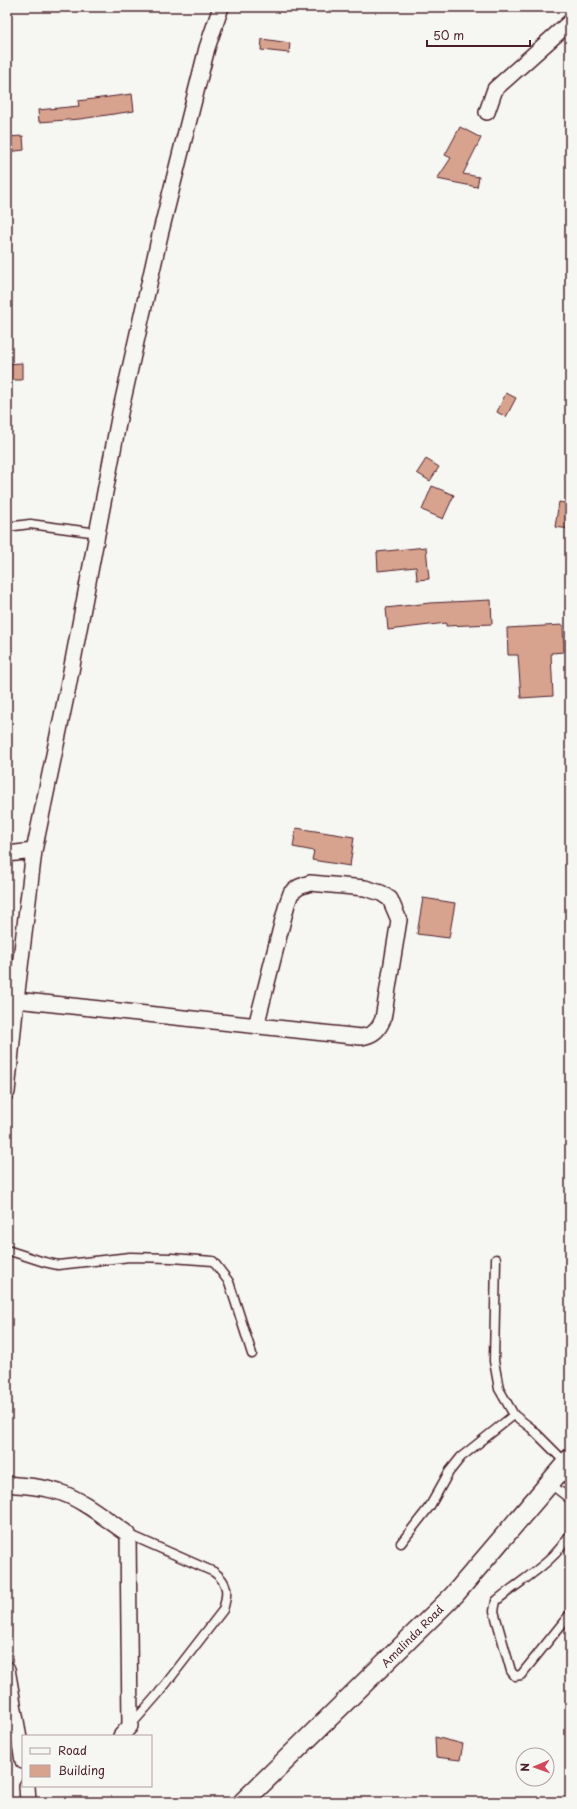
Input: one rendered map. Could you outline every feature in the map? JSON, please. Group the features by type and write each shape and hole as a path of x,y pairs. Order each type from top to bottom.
{"street":[{"path":"7,1092 16,1000 34,851 98,533 120,414 160,236 207,48 222,7"},
{"path":"487,112 495,89 570,22"},
{"path":"7,854 34,851"},
{"path":"16,1000 256,1026 360,1037 370,1036 379,1028 383,1019 399,920 390,899 381,893 365,888 310,883 299,887 291,893 256,1026"},
{"name":"Amalinda Road","path":"243,1802 454,1595 568,1461"},
{"path":"7,1484 36,1487 59,1492 73,1498 128,1534 125,1731"},
{"path":"7,1669 22,1755"},
{"path":"27,1787 28,1802"}],"lane":[{"path":"7,527 30,524 98,533"},
{"path":"7,1250 58,1265 130,1257 213,1260 229,1282 252,1354"},
{"path":"496,1259 494,1361 499,1389 514,1415 568,1461"},
{"path":"401,1543 430,1506 449,1472 461,1457 514,1415"},
{"path":"549,1483 570,1499"},
{"path":"125,1731 158,1694 223,1610 226,1600 226,1587 222,1578 214,1572 128,1534"},
{"path":"570,1534 563,1546 542,1567 496,1601 494,1611 511,1671 515,1676 521,1675 570,1614"}],"building":[{"path":"262,39 290,43 289,53 261,50"},
{"path":"132,94 134,111 80,119 39,122 38,110 79,106 78,101"},
{"path":"460,127 481,138 463,174 479,177 477,187 437,179 451,158 445,155"},
{"path":"23,136 24,150 7,152 7,137"},
{"path":"22,363 22,380 7,380 7,364"},
{"path":"506,393 516,398 506,417 497,412"},
{"path":"426,459 439,467 430,481 417,473"},
{"path":"432,486 454,495 443,519 422,510"},
{"path":"559,502 570,504 570,529 555,527"},
{"path":"426,547 429,579 417,580 416,567 378,571 377,552"},
{"path":"491,600 492,624 446,626 446,623 388,630 386,608 430,603"},
{"path":"563,625 564,652 551,653 553,696 521,698 518,655 508,655 507,628"},
{"path":"296,828 354,837 350,866 312,860 314,851 293,847"},
{"path":"423,898 455,903 449,938 417,934"},
{"path":"435,1737 463,1744 460,1760 436,1757"}]}
